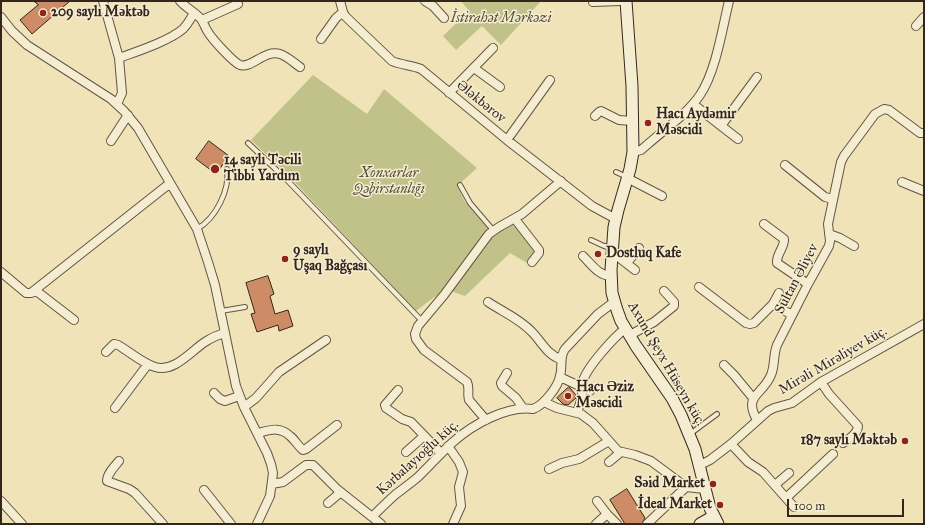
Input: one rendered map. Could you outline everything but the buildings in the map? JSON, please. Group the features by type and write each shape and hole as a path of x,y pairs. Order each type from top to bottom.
{"main road":[{"name":"Axund Şeyx Hüseyn küç.","path":"626,1 631,58 633,152 616,219 612,252 612,293 614,302 628,332 672,398 690,434 700,465 705,489 716,520"},
{"path":"700,524 716,520"}],"street":[{"path":"103,1 119,58 122,92 117,104"},
{"path":"180,1 202,20 212,38 236,62 241,65 245,65 268,54 274,53 286,56 300,67"},
{"path":"321,39 342,12 340,1"},
{"path":"425,1 433,6 444,18"},
{"path":"593,2 621,1"},
{"path":"633,152 641,150 693,104 700,95 711,73 729,1"},
{"path":"202,20 238,4"},
{"name":"Ələkbərov","path":"342,12 392,61 421,69 507,140 592,206 616,219"},
{"path":"119,58 168,38 183,29 188,24 194,13"},
{"path":"916,26 924,17"},
{"path":"1,18 27,45 117,104 128,115 138,128 169,184 197,229 208,262 221,311 232,374 244,407 271,464 273,473 270,496 257,524"},
{"path":"450,93 493,48"},
{"path":"474,68 500,87"},
{"path":"721,126 757,77"},
{"path":"507,140 550,80"},
{"path":"693,104 738,139"},
{"name":"Sultan Əliyev","path":"753,398 765,387 773,370 774,352 827,250 830,241 828,224 841,162 844,156 875,114 884,109 889,110 920,133 924,133"},
{"path":"596,116 601,111 619,120 632,121"},
{"path":"111,141 128,115"},
{"path":"785,165 825,196 833,199"},
{"path":"627,178 662,196"},
{"path":"486,420 469,400 469,387 467,382 419,345 415,334 418,326 444,295 485,238 493,230 515,219 561,181"},
{"path":"902,182 924,191"},
{"path":"1,272 26,293 31,293 169,184"},
{"path":"515,219 539,250 539,253 532,262"},
{"path":"764,224 784,239 776,260 777,263 808,284"},
{"path":"829,234 854,246"},
{"path":"627,263 639,248"},
{"path":"612,252 635,270"},
{"path":"584,256 598,272 605,276 611,276"},
{"path":"699,287 746,323 750,324 773,304 779,293"},
{"path":"35,290 74,320"},
{"path":"586,389 582,382 591,366 617,335 654,322 674,306 674,302 664,291"},
{"path":"488,302 523,324 533,332 553,355 561,359"},
{"path":"614,302 598,314 562,353 560,377 544,402 564,410 577,412 593,423 618,451 651,461 686,487 705,489"},
{"path":"773,304 792,315"},
{"name":"Mirəli Mirəliyev küç.","path":"700,465 710,460 731,444 763,414 774,408 792,403 821,382 924,324"},
{"path":"106,352 114,344 118,345 148,364 162,369 168,368 175,364 205,341 225,333"},
{"path":"244,407 256,398 279,372 326,340"},
{"path":"115,408 148,364"},
{"path":"724,365 753,398 752,410 757,420"},
{"path":"507,373 502,386 516,398 523,408"},
{"path":"560,377 586,389"},
{"path":"821,382 858,426 858,430 844,443"},
{"path":"577,412 586,389"},
{"path":"398,390 385,405 386,408 402,419 411,422 441,453"},
{"path":"214,393 220,399 225,401 240,396"},
{"name":"Kərbalayıoğlu küç.","path":"372,517 461,435 486,420 503,413 523,408 537,408 544,402"},
{"path":"258,434 272,429 282,430 290,435 303,450 337,425"},
{"path":"406,452 424,436"},
{"path":"548,469 562,462 579,459 609,441"},
{"path":"731,444 748,462 763,472 794,507"},
{"path":"448,446 459,462 463,472 459,487 461,506 452,524"},
{"path":"609,462 621,452"},
{"path":"786,498 833,454"},
{"path":"119,462 107,478 108,481 129,489 135,493 163,524"},
{"path":"272,484 283,482 309,464 313,465 341,492 381,524"},
{"path":"774,485 789,473"},
{"path":"647,524 686,487"},
{"path":"204,490 231,524"},
{"path":"328,503 341,492"},
{"path":"1,500 22,524"},
{"path":"597,501 617,524"},
{"path":"596,524 607,514"}],"lane":[{"path":"248,143 287,180 422,321"},
{"path":"197,229 206,222 220,203 228,184 227,168"},
{"path":"616,172 627,178"},
{"path":"460,185 470,203 493,230"},
{"path":"591,240 604,246 612,252"},
{"path":"221,311 245,307"},
{"path":"690,434 717,414"}],"green space":[{"name":"İstirahət Mərkəzi","path":"461,1 541,1 501,45 482,26 456,50 443,36 469,11"},
{"name":"Xonxarlar Qəbirstanlığı","path":"313,75 367,114 384,89 477,168 457,186 465,202 492,233 516,224 537,251 527,263 510,253 465,296 445,289 416,311 287,174 251,140"}],"place":[{"name":"209 saylı Məktəb","path":"43,13"},
{"name":"Hacı Aydəmir Məscidi","path":"648,123"},
{"name":"14 saylı Təcili Tibbi Yardım","path":"215,169"},
{"name":"Dostluq Kafe","path":"598,254"},
{"name":"9 saylı Uşaq Bağçası","path":"285,259"},
{"name":"Hacı Əziz Məscidi","path":"568,396"},
{"name":"187 saylı Məktəb","path":"905,441"},
{"name":"Səid Market","path":"713,484"},
{"name":"İdeal Market","path":"720,505"}]}
